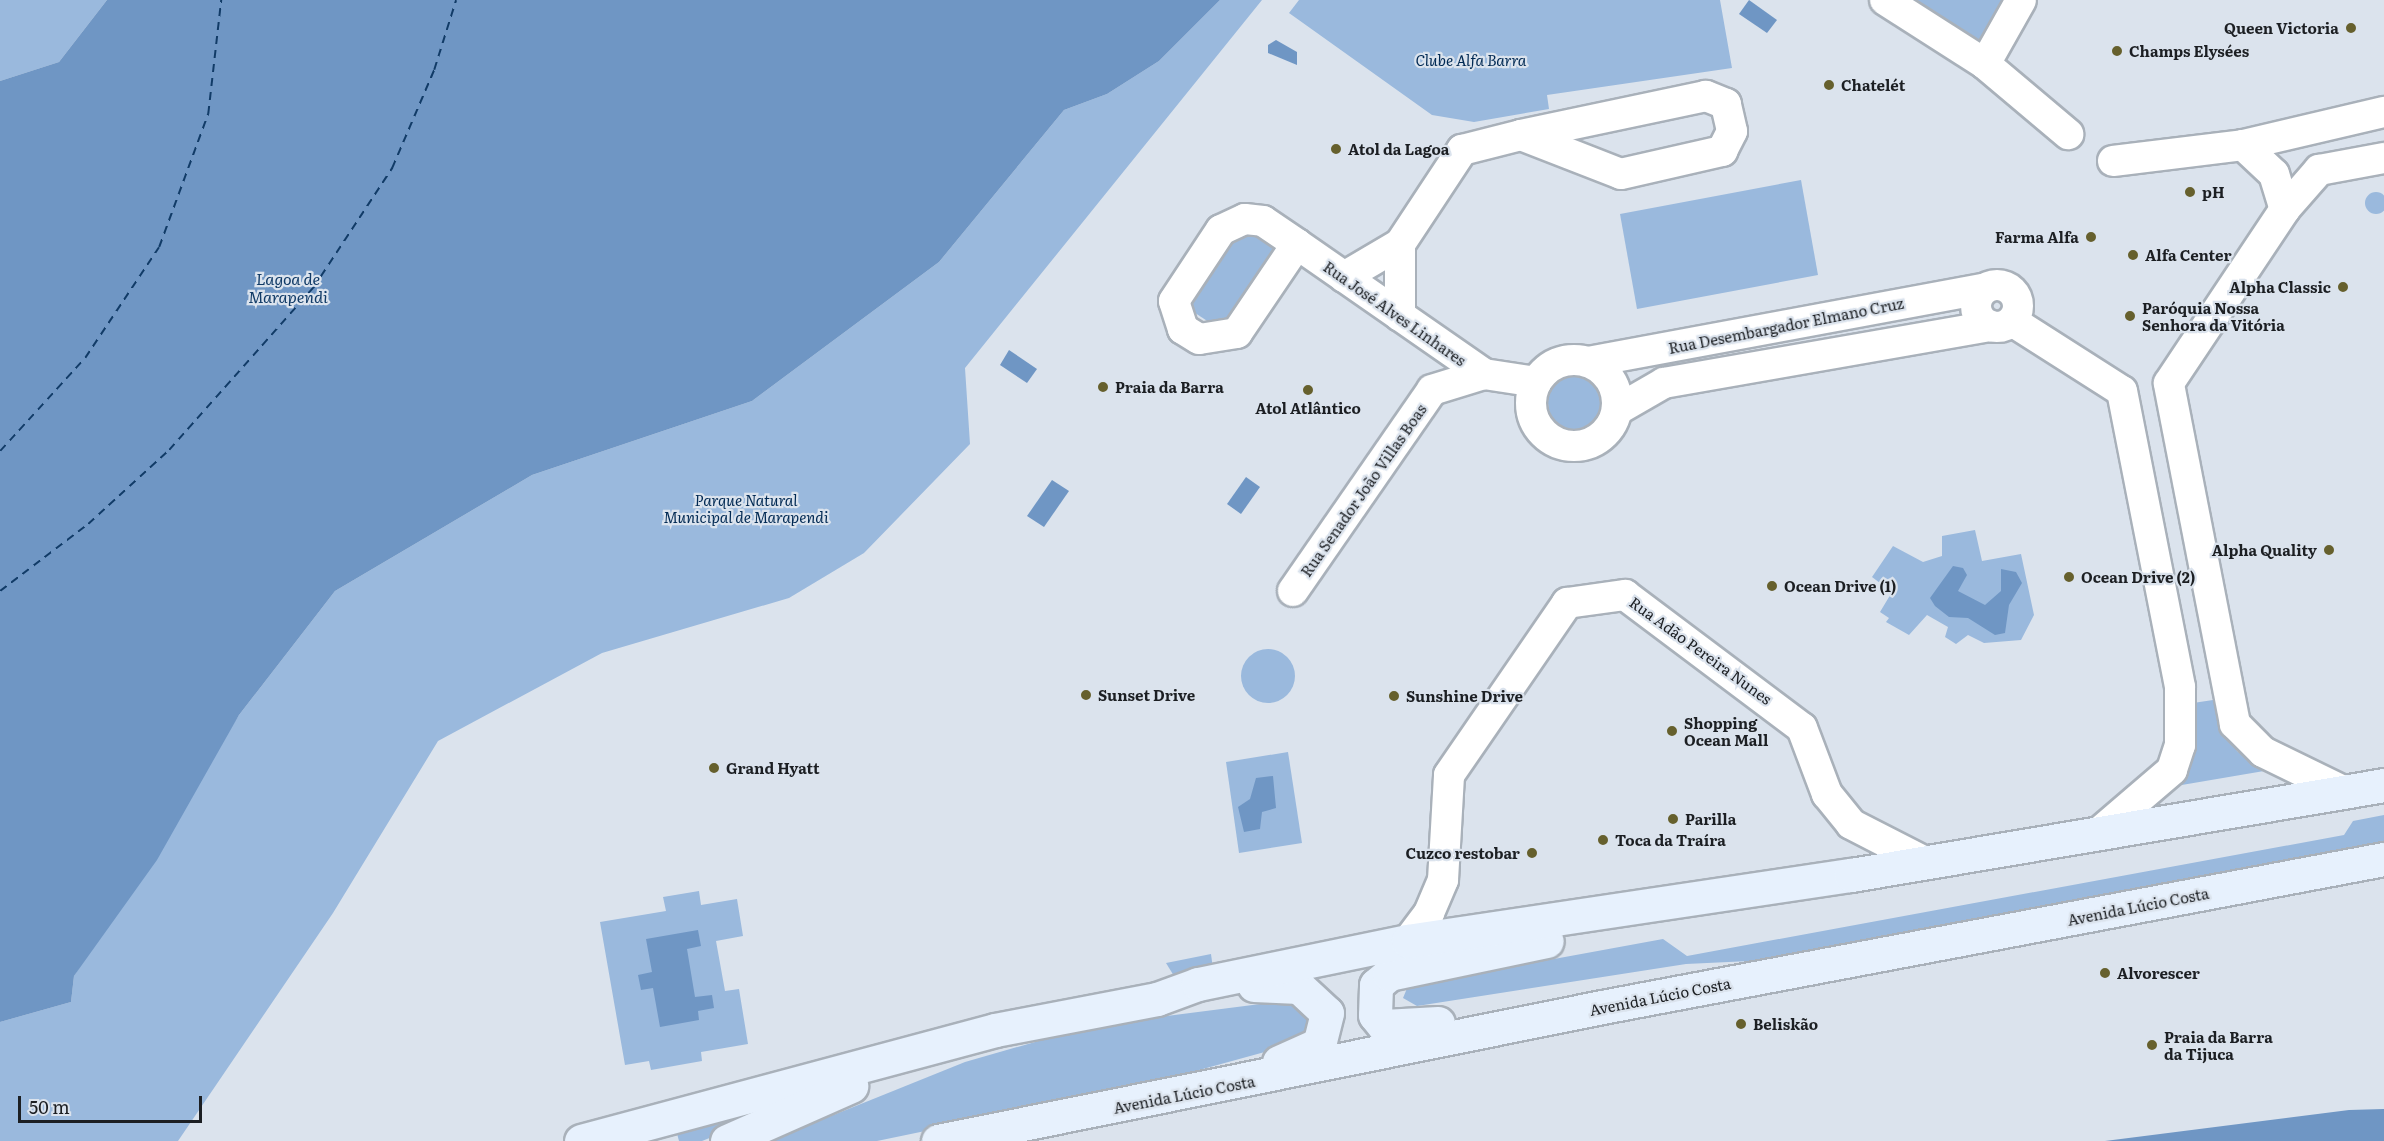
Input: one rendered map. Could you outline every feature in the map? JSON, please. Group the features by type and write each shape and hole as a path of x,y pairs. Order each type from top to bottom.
{"main road":[{"path":"581,1141 949,1041 1157,999 1198,984 1408,941 1851,875 2384,784"},
{"name":"Avenida Lúcio Costa","path":"938,1141 1210,1089 1602,1007 2384,859"},
{"path":"1602,1007 1396,1028 1384,1026 1375,1015 1372,998 1376,985 1389,974 1851,875"},
{"path":"1198,984 1299,987 1327,1012 1319,1044 1210,1089"},
{"path":"726,1141 949,1041"}],"street":[{"path":"1885,0 1890,8 1985,64 2068,134"},
{"path":"1985,64 2021,0"},
{"path":"1344,278 1400,244 1462,150 1521,135 1706,96 1726,104 1732,131 1722,151 1621,174 1521,135"},
{"path":"2113,161 2243,145 2310,127 2384,112"},
{"path":"2310,127 2319,170"},
{"path":"2243,145 2274,174 2285,209"},
{"path":"2343,791 2263,752 2235,724 2175,433 2169,384 2285,209 2319,170 2384,158"},
{"name":"Rua José Alves Linhares","path":"1297,244 1237,333 1199,339 1183,329 1174,300 1221,230 1245,219 1263,221 1297,244 1344,278 1484,374 1536,382"},
{"path":"1400,244 1400,316"},
{"name":"Rua Desembargador Elmano Cruz","path":"1588,362 1983,289 1975,308 2002,323"},
{"path":"1617,410 1664,383 2002,323 2122,391 2169,384"},
{"name":"Rua Senador João Villas Boas","path":"1427,335 1432,390"},
{"path":"1588,362 1611,381 1617,410 1612,424 1590,444 1561,444 1537,426 1531,397 1536,382 1559,363 1588,362"},
{"name":"Rua Senador João Villas Boas","path":"1293,591 1432,390 1484,374"},
{"path":"2097,834 2172,770 2180,746 2180,687 2135,438 2122,391"},
{"path":"2135,438 2175,433"},
{"name":"Rua Adão Pereira Nunes","path":"1408,941 1443,880 1449,775 1567,603 1625,595 1802,728 1827,794 1851,824 1925,862"}],"green space":[{"path":"0,0 107,0 59,62 0,81"},
{"name":"Parque Natural Municipal de Marapendi","path":"1220,0 1262,0 965,368 970,444 864,553 789,598 602,653 438,741 333,913 178,1141 0,1141 0,1022 71,1002 74,976 239,715 335,591 532,475 752,401 939,262 1064,110 1107,94 1159,61"},
{"name":"Clube Alfa Barra","path":"1299,0 1720,0 1732,68 1547,95 1549,109 1474,122 1432,115 1289,13"},
{"path":"1904,0 2010,0 1982,46"},
{"path":"1801,180 1818,275 1637,309 1620,214"},
{"path":"2376,192 2384,195 2387,203 2384,211 2376,214 2368,211 2365,203 2368,195"},
{"path":"1241,226 1279,251 1224,332 1186,307"},
{"path":"1570,376 1580,376 1590,380 1598,388 1602,403 1598,418 1590,426 1580,430 1570,430 1560,426 1552,418 1548,408 1548,398 1552,388 1560,380"},
{"path":"1975,530 1982,561 2021,554 2034,615 2021,640 1984,643 1968,635 1956,644 1945,637 1948,627 1927,615 1909,635 1886,622 1889,618 1880,612 1892,592 1872,577 1893,546 1923,562 1942,556 1942,536"},
{"path":"1268,649 1278,651 1287,657 1293,666 1295,676 1293,686 1287,695 1278,701 1268,703 1258,701 1249,695 1243,686 1241,676 1243,666 1249,657 1258,651"},
{"path":"2213,700 2237,751 2264,771 2170,787 2194,736 2193,703"},
{"path":"1288,752 1302,843 1239,853 1226,762"},
{"path":"2384,815 2384,845 1771,960 1686,964 1417,1006 1403,998 1408,986 1663,939 1687,956 2344,835 2353,821"},
{"path":"699,891 701,905 737,899 743,936 716,941 725,991 739,989 748,1044 701,1052 702,1061 651,1070 649,1061 625,1065 600,922 666,911 663,897"},
{"path":"1211,954 1213,969 1174,976 1166,963"},
{"path":"1292,1000 1307,1009 1312,1026 1294,1044 1141,1086 877,1141 769,1141 965,1062 1042,1040 1159,1017"},
{"path":"727,1117 732,1129 702,1141 679,1141 676,1130"}],"water":[{"name":"Lagoa de Marapendi","path":"107,0 1220,0 1159,61 1107,94 1064,110 939,262 752,401 532,475 335,591 239,715 157,860 74,976 71,1002 0,1022 0,81 59,62"},
{"path":"1749,0 1777,20 1767,33 1739,14"},
{"path":"1276,40 1297,52 1297,65 1268,53 1268,45"},
{"path":"1009,350 1037,369 1027,383 1000,365"},
{"path":"1246,477 1260,487 1241,514 1227,504"},
{"path":"1052,480 1069,491 1044,527 1027,516"},
{"path":"1953,566 1963,568 1967,575 1958,591 1985,605 2001,591 2001,569 2016,572 2022,583 2009,605 2005,633 1995,635 1968,618 1949,617 1935,606 1930,598"},
{"path":"1273,776 1276,808 1262,812 1260,829 1244,832 1238,807 1250,799 1256,778"},
{"path":"698,930 701,946 687,949 695,997 712,995 714,1008 698,1011 699,1020 660,1027 653,988 641,990 638,975 652,972 646,939"},
{"path":"2384,1109 2384,1141 2105,1141 2349,1110"}],"ferry route":[{"path":"0,451 85,358 159,247 208,114 221,0"},
{"path":"0,591 88,524 169,450 313,288 392,168 434,70 456,0"}],"place":[{"name":"Queen Victoria","path":"2351,28"},
{"name":"Champs Elysées","path":"2117,51"},
{"name":"Chatelét","path":"1829,85"},
{"name":"Atol da Lagoa","path":"1336,149"},
{"name":"pH","path":"2190,192"},
{"name":"Farma Alfa","path":"2091,237"},
{"name":"Alfa Center","path":"2133,255"},
{"name":"Alpha Classic","path":"2343,287"},
{"name":"Paróquia Nossa Senhora da Vitória","path":"2130,316"},
{"name":"Praia da Barra","path":"1103,387"},
{"name":"Atol Atlântico","path":"1308,390"},
{"name":"Alpha Quality","path":"2329,550"},
{"name":"Ocean Drive (2)","path":"2069,577"},
{"name":"Ocean Drive (1)","path":"1772,586"},
{"name":"Sunset Drive","path":"1086,695"},
{"name":"Sunshine Drive","path":"1394,696"},
{"name":"Shopping Ocean Mall","path":"1672,731"},
{"name":"Grand Hyatt","path":"714,768"},
{"name":"Parilla","path":"1673,819"},
{"name":"Toca da Traíra","path":"1603,840"},
{"name":"Cuzco restobar","path":"1532,853"},
{"name":"Alvorescer","path":"2105,973"},
{"name":"Beliskão","path":"1741,1024"},
{"name":"Praia da Barra da Tijuca","path":"2152,1045"}]}
